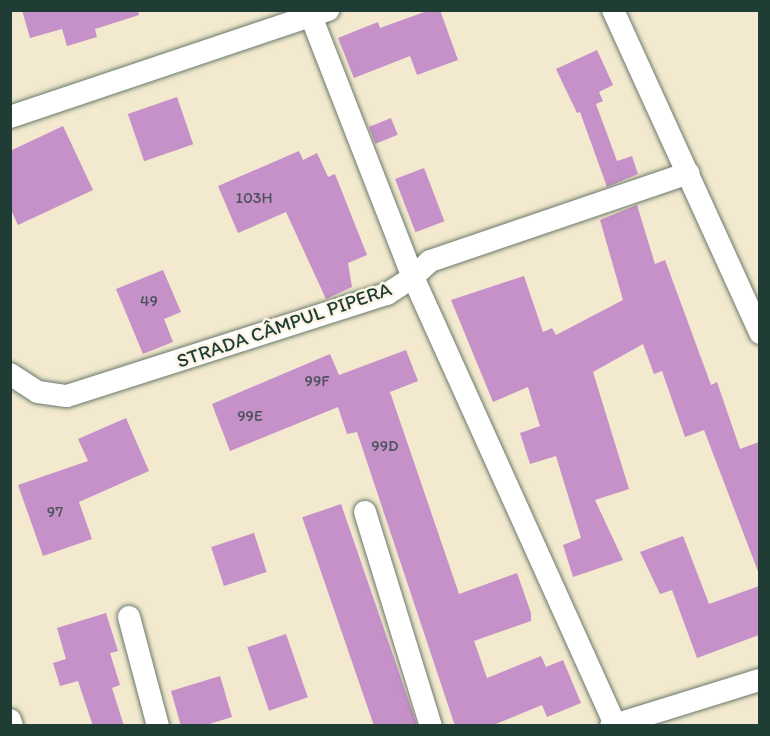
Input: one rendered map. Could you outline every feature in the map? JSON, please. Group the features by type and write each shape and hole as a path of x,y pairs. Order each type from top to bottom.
{"street":[{"path":"613,10 759,333"},
{"path":"10,117 320,13 413,277 613,725 759,680"},
{"name":"STRADA CÂMPUL PIPERA","path":"10,374 38,392 67,396 387,294 413,277 430,261 688,173"},
{"path":"365,512 431,726"},
{"path":"129,617 158,726"},
{"path":"10,720 12,726"}],"building":[{"path":"22,10 138,10 139,15 95,29 97,37 67,46 62,29 30,38"},
{"path":"430,10 440,10 458,60 417,75 410,56 354,78 338,38 378,22 380,28"},
{"path":"597,50 613,85 599,92 603,101 596,104 617,161 632,156 638,174 607,187 580,112 577,113 556,69"},
{"path":"177,97 193,144 144,161 128,114"},
{"path":"391,118 398,135 375,144 369,127"},
{"path":"63,126 93,190 18,225 10,208 10,151"},
{"path":"299,151 303,160 317,153 328,177 335,174 367,255 348,263 352,287 326,299 286,212 238,233 218,186"},
{"path":"424,168 444,221 415,232 395,179"},
{"path":"637,205 655,264 665,260 711,385 717,382 740,449 759,442 759,574 704,430 685,437 662,371 654,374 643,344 593,372 629,489 595,500 623,560 573,577 563,545 581,538 556,456 530,464 520,433 540,426 528,387 493,402 451,300 524,276 543,332 552,328 556,335 623,300 600,220"},
{"path":"163,270 181,312 164,319 173,342 143,354 116,289"},
{"path":"406,350 418,381 390,392 459,594 517,573 531,613 531,621 474,641 487,678 541,656 546,667 563,660 581,703 547,717 542,705 491,726 455,726 357,432 347,434 338,407 230,451 212,404 330,354 339,375"},
{"path":"126,418 149,471 79,502 92,539 43,556 18,485 88,461 78,439"},
{"path":"341,504 417,726 374,726 302,517"},
{"path":"254,533 267,572 224,586 211,547"},
{"path":"683,536 709,604 759,586 759,635 697,658 672,590 660,594 640,552"},
{"path":"106,613 118,651 110,653 120,685 112,688 124,726 93,726 78,681 60,686 53,663 66,659 57,628"},
{"path":"286,634 308,697 269,711 247,647"},
{"path":"220,676 232,717 203,726 181,726 171,691"}]}
